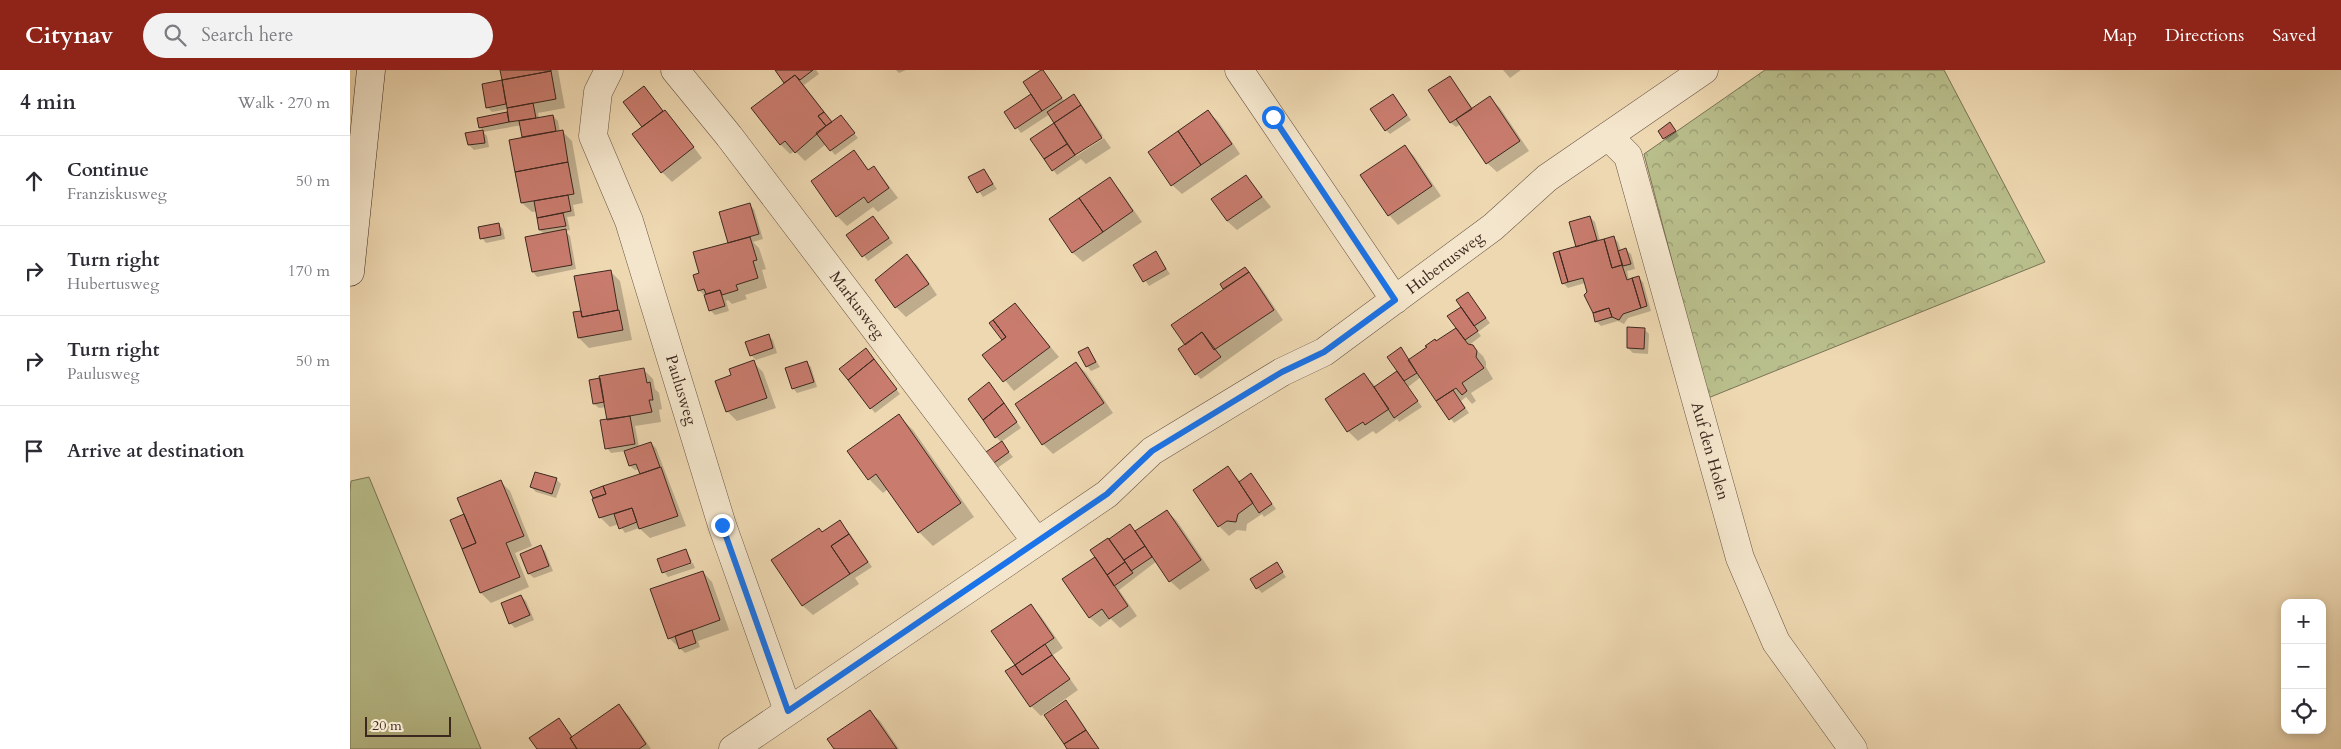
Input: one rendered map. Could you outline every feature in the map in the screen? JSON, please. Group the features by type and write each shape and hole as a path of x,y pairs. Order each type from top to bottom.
{"street":[{"path":"350,272 372,70"},
{"name":"Paulusweg","path":"609,70 598,92 593,136 629,221 722,525 788,711"},
{"name":"Markusweg","path":"675,70 735,144 1036,541"},
{"path":"1239,70 1395,300"},
{"name":"Hubertusweg","path":"733,749 1107,494 1152,451 1282,372 1324,352 1493,227 1547,178 1704,70"},
{"name":"Auf den Holen","path":"1608,136 1628,156 1740,558 1776,642 1853,749"}],"green space":[{"path":"1765,70 1944,70 2045,262 1708,398 1644,154"},
{"path":"369,477 481,749 350,749 350,492 351,481"}],"building":[{"path":"500,70 551,70 551,71 502,80"},
{"path":"775,70 813,70 800,80 795,75 784,83"},
{"path":"1043,70 1062,98 1042,111 1023,82"},
{"path":"551,71 556,99 507,108 502,80"},
{"path":"795,75 824,112 818,116 826,126 795,153 785,141 780,145 751,108"},
{"path":"1450,76 1472,109 1450,123 1428,90"},
{"path":"502,80 506,104 486,108 482,84"},
{"path":"644,86 663,111 642,127 623,102"},
{"path":"1031,94 1042,111 1015,129 1004,112"},
{"path":"1074,94 1081,105 1054,123 1047,112"},
{"path":"1393,94 1407,115 1385,131 1370,109"},
{"path":"1490,96 1520,141 1486,164 1456,119"},
{"path":"533,103 536,118 509,122 507,108"},
{"path":"1081,105 1102,138 1075,155 1054,123"},
{"path":"665,110 694,147 661,173 632,134"},
{"path":"1208,110 1232,144 1201,165 1178,131"},
{"path":"507,112 509,122 479,128 477,118"},
{"path":"824,112 832,122 826,126 818,116"},
{"path":"553,115 556,131 522,137 519,121"},
{"path":"841,115 855,133 830,151 816,133"},
{"path":"1670,122 1676,131 1663,139 1658,131"},
{"path":"1054,123 1067,144 1044,159 1030,139"},
{"path":"483,130 485,143 468,145 465,133"},
{"path":"563,130 568,162 515,172 509,140"},
{"path":"1178,131 1201,165 1171,186 1148,152"},
{"path":"1067,144 1075,155 1052,171 1044,159"},
{"path":"1405,145 1432,186 1388,216 1360,175"},
{"path":"854,150 868,170 874,166 889,188 868,203 864,197 836,217 811,181"},
{"path":"568,162 574,194 521,203 515,172"},
{"path":"984,169 993,184 977,193 968,177"},
{"path":"1246,175 1262,197 1227,221 1211,199"},
{"path":"1110,177 1133,211 1103,232 1079,198"},
{"path":"568,195 571,211 537,218 534,201"},
{"path":"1079,198 1103,232 1072,253 1049,219"},
{"path":"750,203 759,234 728,243 719,212"},
{"path":"563,213 566,226 539,230 537,218"},
{"path":"873,216 889,238 862,257 846,235"},
{"path":"1590,216 1597,240 1576,247 1569,222"},
{"path":"499,223 501,235 480,239 478,227"},
{"path":"566,229 572,265 532,272 525,237"},
{"path":"1614,236 1622,265 1612,268 1604,239"},
{"path":"750,237 757,260 753,261 758,278 736,285 738,290 722,295 720,290 706,294 704,289 698,291 693,275 699,273 693,252"},
{"path":"1604,239 1612,268 1622,265 1627,280 1632,278 1641,308 1623,314 1619,320 1612,317 1609,308 1593,313 1584,295 1587,292 1583,278 1568,282 1559,251"},
{"path":"1626,248 1631,264 1623,266 1618,251"},
{"path":"1156,251 1166,269 1143,282 1133,265"},
{"path":"1559,251 1568,282 1562,284 1553,253"},
{"path":"907,254 929,284 895,308 875,280"},
{"path":"1245,267 1249,272 1223,289 1220,284"},
{"path":"611,270 618,310 582,317 574,276"},
{"path":"1249,272 1274,310 1214,350 1202,332 1185,345 1171,325"},
{"path":"1639,276 1647,306 1641,308 1632,278"},
{"path":"720,290 725,306 709,311 704,295"},
{"path":"1468,292 1486,318 1474,326 1456,300"},
{"path":"1015,303 1050,347 1003,382 982,355 1006,337 993,320"},
{"path":"1461,307 1478,331 1465,340 1447,316"},
{"path":"1609,308 1612,317 1595,322 1593,313"},
{"path":"619,310 623,330 578,338 573,312 581,311 582,317"},
{"path":"993,320 1006,337 1002,340 989,323"},
{"path":"1627,327 1645,328 1644,349 1627,348"},
{"path":"1456,328 1468,344 1473,345 1477,351 1476,357 1484,368 1462,383 1467,391 1462,395 1456,388 1436,401 1408,360 1435,339 1436,341"},
{"path":"1202,332 1221,357 1195,375 1178,349"},
{"path":"769,334 773,348 750,356 745,342"},
{"path":"1088,347 1096,362 1086,367 1078,352"},
{"path":"1401,347 1417,373 1404,381 1387,357"},
{"path":"866,348 874,359 848,380 839,369"},
{"path":"874,359 897,389 870,409 848,380"},
{"path":"754,360 767,398 726,412 715,381 731,375 729,369"},
{"path":"807,361 814,382 792,389 785,368"},
{"path":"1076,362 1104,403 1042,445 1015,404"},
{"path":"644,368 647,383 650,382 653,400 649,400 652,412 607,420 599,376"},
{"path":"1397,371 1418,401 1394,418 1374,387"},
{"path":"1364,373 1389,409 1365,425 1363,422 1347,432 1325,399"},
{"path":"600,378 604,402 593,404 589,380"},
{"path":"989,382 1004,403 983,420 968,399"},
{"path":"1453,390 1465,408 1449,420 1436,401"},
{"path":"1004,403 1017,422 995,438 983,420"},
{"path":"899,414 961,503 918,533 876,474 868,480 847,451"},
{"path":"630,416 635,444 605,449 600,420"},
{"path":"1002,441 1009,452 991,465 983,454"},
{"path":"651,442 660,467 640,474 636,464 629,466 624,451"},
{"path":"1228,466 1253,503 1238,514 1236,522 1227,521 1218,527 1193,490"},
{"path":"661,467 678,516 639,529 632,508 599,518 592,499 606,494 603,486"},
{"path":"535,472 557,478 552,494 530,487"},
{"path":"1251,473 1272,504 1259,513 1239,482"},
{"path":"501,480 524,536 506,543 520,577 480,593 462,549 476,543 457,498"},
{"path":"603,486 606,494 593,498 590,491"},
{"path":"632,508 637,522 619,529 614,514"},
{"path":"1167,510 1201,560 1169,582 1135,531"},
{"path":"464,514 476,543 462,549 450,520"},
{"path":"840,520 849,534 831,546 850,574 802,606 771,560 819,528 822,532"},
{"path":"1130,524 1145,546 1124,560 1109,539"},
{"path":"849,534 868,562 850,574 831,546"},
{"path":"1108,538 1125,562 1107,575 1090,550"},
{"path":"541,545 549,566 528,574 520,554"},
{"path":"1145,546 1152,557 1131,571 1124,560"},
{"path":"686,549 691,563 662,573 657,559"},
{"path":"1095,557 1128,606 1109,619 1102,609 1089,618 1062,579"},
{"path":"1125,562 1133,573 1114,586 1107,575"},
{"path":"1277,562 1283,572 1256,589 1250,579"},
{"path":"703,571 720,620 668,639 650,589"},
{"path":"521,595 530,615 509,624 501,603"},
{"path":"1031,604 1054,638 1015,665 991,631"},
{"path":"692,630 696,643 679,649 675,636"},
{"path":"1045,644 1052,655 1022,675 1015,665"},
{"path":"1052,655 1070,679 1030,707 1005,671 1015,665 1022,675"},
{"path":"1066,700 1086,730 1064,744 1044,715"},
{"path":"619,704 646,744 639,749 577,749 570,738"},
{"path":"870,710 897,749 834,749 827,739"},
{"path":"559,718 572,737 570,738 577,749 537,749 529,738"},
{"path":"1086,730 1099,749 1067,749 1064,744"}],"route":[{"path":"722,525 788,711 1107,494 1152,451 1282,372 1324,352 1395,300 1273,117"}]}
